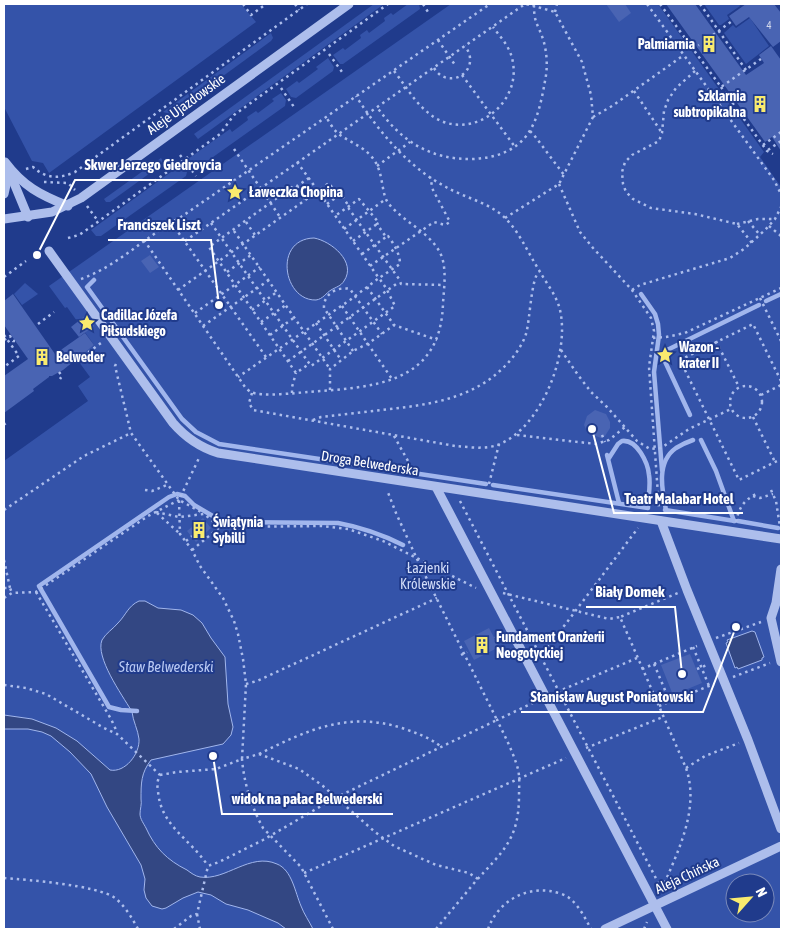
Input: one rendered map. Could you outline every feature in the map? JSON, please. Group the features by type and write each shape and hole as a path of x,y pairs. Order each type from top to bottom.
{"street":[{"name":"Aleje Ujazdowskie","path":"4,219 28,217 52,212 68,206 348,4"},
{"path":"4,161 21,181 49,198 68,206"},
{"path":"4,161 6,185 4,194"},
{"path":"4,161 28,217"},
{"name":"Droga Belwederska","path":"49,251 178,429 203,448 218,453 780,539"},
{"path":"436,487 667,929"},
{"path":"662,521 687,590 748,740 781,829"},
{"path":"781,569 772,618 781,661"},
{"name":"Aleja Chińska","path":"605,929 781,846"}],"path":[{"path":"242,4 251,15 266,4"},
{"path":"295,4 299,10"},
{"path":"24,169 33,167 40,174 52,177 75,172 308,4"},
{"path":"68,238 79,235 220,134 234,115 388,4"},
{"path":"422,4 428,12"},
{"path":"92,275 181,217 490,4"},
{"path":"185,241 526,4 555,12"},
{"path":"557,4 555,12 582,62 591,96 593,117"},
{"path":"647,4 774,180 781,194"},
{"path":"660,4 763,145 773,154"},
{"path":"700,4 720,30 746,70"},
{"path":"377,107 387,121 410,142 433,154 458,159 490,158 515,147 530,131 541,101 547,67 543,40 534,20 534,5"},
{"path":"713,35 732,21"},
{"path":"394,70 412,97 438,119 448,123 471,124 483,119 500,107 512,86 514,72 509,50 504,40 493,27"},
{"path":"438,40 455,65"},
{"path":"692,49 699,45"},
{"path":"434,68 446,78 457,78 468,69 470,61 469,53 465,46"},
{"path":"329,54 342,72"},
{"path":"505,218 559,184 593,117 634,91 684,55"},
{"path":"721,87 761,59"},
{"path":"696,71 676,88 668,100 664,112 662,133 656,144 637,152 625,162 622,184 626,192 635,200 654,209 696,214 737,224 758,219 775,219"},
{"path":"462,74 515,147"},
{"path":"739,75 741,79"},
{"path":"282,88 294,107"},
{"path":"634,91 662,133"},
{"path":"252,393 249,403 254,410 455,446 477,447 499,444 516,435 542,401 554,376 561,350 562,325 559,307 516,233 505,218 491,207 456,193 430,177 399,151 356,96"},
{"path":"144,240 238,377 252,393 292,393 330,390 392,379 406,374 428,355 437,340 442,317 444,266 439,251 430,240 395,211 386,199 382,179 372,157 365,150 338,134 326,117"},
{"path":"530,131 564,175"},
{"path":"763,145 781,132"},
{"path":"768,151 781,141"},
{"path":"377,166 410,142"},
{"path":"234,150 280,217"},
{"path":"180,155 196,176"},
{"path":"292,393 296,373 309,364 311,366 323,358 334,348 394,306 379,278 298,162"},
{"path":"370,266 434,222 445,225 450,222 433,190 430,177"},
{"path":"296,373 209,247 234,231 246,222 245,220 295,184 297,186 309,178"},
{"path":"40,181 68,183 71,185"},
{"path":"178,290 329,183 338,196"},
{"path":"559,184 575,222 586,240 632,290 651,318 654,328 649,367 656,448 656,488 662,521"},
{"path":"297,186 305,199"},
{"path":"327,204 341,194 392,269 400,284 444,284"},
{"path":"238,377 400,264 400,257 388,236 386,237 377,224 379,223 360,199 335,216"},
{"path":"344,229 386,199"},
{"path":"632,290 640,285 723,261 738,253 769,226 781,207"},
{"path":"89,208 98,221"},
{"path":"748,221 760,235"},
{"path":"171,222 266,357"},
{"path":"246,222 255,235"},
{"path":"211,223 309,364"},
{"path":"353,241 377,224"},
{"path":"737,224 752,242"},
{"path":"769,226 781,236"},
{"path":"234,231 330,369 330,390"},
{"path":"362,254 386,237"},
{"path":"227,272 252,255"},
{"path":"4,277 26,261"},
{"path":"194,313 260,267"},
{"path":"312,420 321,417 431,404 456,397 480,386 502,369 521,345 529,320 534,278 539,271"},
{"path":"203,326 269,280"},
{"path":"288,361 400,282"},
{"path":"367,287 394,325 437,340"},
{"path":"353,351 323,305 333,292 340,288 350,289 382,334"},
{"path":"653,338 685,333 781,288"},
{"path":"252,310 277,292"},
{"path":"760,298 781,341"},
{"path":"261,322 286,305"},
{"path":"342,306 392,379"},
{"path":"38,324 54,312"},
{"path":"270,335 295,317"},
{"path":"316,322 341,360"},
{"path":"781,381 753,324 680,360 739,480 781,459"},
{"path":"330,369 353,351 394,325"},
{"path":"4,335 5,339 19,356 4,367"},
{"path":"5,339 10,336 14,341"},
{"path":"83,356 111,336"},
{"path":"716,342 739,387"},
{"path":"561,350 584,384 637,441 650,449 661,448 689,429 731,409"},
{"path":"125,357 115,366 131,432 166,485 179,500 204,514 220,527 337,527 348,529 377,539 471,586 483,590"},
{"path":"59,372 62,376 60,379"},
{"path":"744,385 754,387 761,395 762,405 753,417 738,416 731,409 732,394 739,387 744,385"},
{"path":"761,395 781,385"},
{"path":"753,417 776,462"},
{"path":"516,435 592,444 605,442 625,427"},
{"path":"4,510 84,456 131,432"},
{"path":"394,434 408,461 410,471 409,483"},
{"path":"602,435 605,442"},
{"path":"487,494 499,444"},
{"path":"180,534 179,500 196,464"},
{"path":"385,479 393,507 497,720 515,761 519,779 519,804 514,831 503,851 436,929"},
{"path":"145,490 152,491 166,485"},
{"path":"454,489 662,890"},
{"path":"771,490 780,526 780,539"},
{"path":"734,533 740,508 745,501 754,495 760,498 773,494"},
{"path":"4,598 12,593 36,592 148,516 179,500"},
{"path":"156,512 179,516 204,514"},
{"path":"156,512 186,541 200,566 224,598 234,621 241,646 246,684 242,759 251,802 263,828 298,864 304,873 334,929"},
{"path":"532,672 540,657 644,519"},
{"path":"192,550 220,527"},
{"path":"186,541 192,536"},
{"path":"4,560 12,593"},
{"path":"4,588 10,588"},
{"path":"497,593 609,619 620,617 687,590"},
{"path":"36,592 111,719 117,734"},
{"path":"246,684 257,681 436,598"},
{"path":"620,617 686,768 692,792 689,813 678,852 659,895"},
{"path":"642,669 693,647 772,618"},
{"path":"693,647 703,666 709,686"},
{"path":"550,695 637,658"},
{"path":"659,706 781,661"},
{"path":"654,664 670,702"},
{"path":"696,669 703,666"},
{"path":"4,685 22,687 46,694 117,734 160,775"},
{"path":"200,929 197,914 208,866 271,835 335,798 540,699"},
{"path":"578,750 663,717"},
{"path":"160,775 216,769 259,754 300,734 348,721 376,721 393,725 430,738 440,746"},
{"path":"686,768 705,756 748,740"},
{"path":"259,754 299,769 317,781 394,846 413,856 436,865 469,873 478,879"},
{"path":"304,873 570,756"},
{"path":"386,768 388,772"},
{"path":"160,775 157,785 162,811 170,823 201,855 208,866"},
{"path":"4,878 70,886 111,895 125,908 138,929"},
{"path":"488,929 491,920 510,900 526,892 544,890 562,894 569,898 579,908 591,929"},
{"path":"174,929 191,916 197,914"}],"green space":[{"path":"4,4 241,4 256,22 49,173 43,163 32,161 4,107"},
{"path":"374,4 384,4 198,139 194,134"},
{"path":"408,4 419,4 420,9 343,64 340,64 333,55 343,48 345,50 361,38 360,35 367,30 369,33 385,21 384,18 391,13 393,15"},
{"name":"Łazienki Królewskie","path":"451,4 658,4 764,152 760,157 781,187 781,929 4,929 4,461 88,401 78,386 90,377 76,358 94,345 67,307 65,308 49,286"},
{"path":"704,4 739,4 740,6 727,15 729,19 719,25"},
{"path":"750,18 769,46 746,64 724,33 733,25 736,28"},
{"path":"271,33 273,38 271,41 171,114 163,112"},
{"path":"328,58 334,67 333,71 296,98 291,97 286,89 297,81 299,83 318,69 316,67"},
{"path":"281,93 286,100 285,106 199,167 194,166 188,159 230,129 232,132 248,120 247,117 256,111 258,113"},
{"path":"161,158 164,163 110,202 106,202 104,199"},
{"path":"182,164 187,172 186,176 101,236 96,236 91,230"},
{"path":"25,283 38,294 22,305 14,294"}],"water":[{"path":"314,238 328,243 340,253 347,267 347,274 343,283 316,300 305,298 296,291 290,281 287,270 288,258 292,248 301,241"},
{"name":"Staw Belwederski","path":"139,601 145,601 158,608 181,610 193,615 202,623 225,657 228,704 233,727 231,735 223,744 151,760 142,778 141,820 158,847 168,858 200,877 219,875 257,862 267,861 282,867 290,876 302,909 313,929 286,929 278,923 248,910 226,904 211,895 198,892 166,908 162,909 152,906 146,898 144,890 145,879 141,865 107,807 91,774 51,736 28,729 4,729 4,715 32,719 56,728 77,741 110,770 121,769 126,765 137,751 139,745 138,732 133,711 110,676 102,656 101,647 105,635"},
{"path":"752,631 755,632 764,657 762,660 738,669 737,667 735,668 726,643 728,642 727,640"}],"building":[{"path":"606,4 625,4 631,13 619,22"},
{"path":"666,4 695,4 746,75 764,63 759,55 771,46 781,60 781,151 772,137 765,142"},
{"path":"746,4 774,4 781,13 781,41 773,47 749,17 736,26 729,16"},
{"path":"150,255 159,267 150,273 141,261"},
{"name":"Belweder","path":"13,294 55,354 85,333 94,345 63,370 49,376 33,389 34,391 4,413 4,376 28,359 4,325 4,301"},
{"path":"86,315 94,326 79,337 71,327"},
{"path":"595,410 606,414 610,422 610,428 605,436 601,438 588,433 584,425 587,416"},
{"name":"Świątynia Sybilli","path":"203,518 211,528 196,542 187,531"},
{"name":"Fundament Oranżerii Neogotyckiej","path":"489,628 499,647 474,660 464,641"},
{"path":"690,654 702,683 673,695 661,665"}],"waterway":[{"path":"94,280 87,287 182,419 196,432 219,444 407,472"},
{"path":"641,294 655,314 658,324 659,335 654,372 662,470"},
{"path":"766,301 781,294"},
{"path":"690,415 661,353 759,305"},
{"path":"666,510 662,485 665,461 676,448 693,440"},
{"path":"701,440 716,471 734,521"},
{"path":"609,458 622,441 632,444 641,453 648,470 650,483 648,507"},
{"path":"607,455 619,503"},
{"path":"413,473 486,484"},
{"path":"493,485 648,508"},
{"path":"137,711 109,707 39,586 169,497 177,494 185,496 194,505 223,522 338,523 371,532 403,545"},
{"path":"665,510 735,521"},
{"path":"738,521 778,528"}],"place":[{"name":"Palmiarnia","path":"709,44"},
{"name":"Szklarnia subtropikalna","path":"760,104"},
{"name":"Ławeczka Chopina","path":"235,192"},
{"name":"Skwer Jerzego Giedroycia","path":"37,255"},
{"name":"Franciszek Liszt","path":"219,305"},
{"name":"Cadillac Józefa Piłsudskiego","path":"87,323"},
{"name":"Wazon - krater II","path":"665,355"},
{"name":"Belweder","path":"42,357"},
{"name":"Teatr Malabar Hotel","path":"592,429"},
{"name":"Świątynia Sybilli","path":"199,530"},
{"name":"Stanisław August Poniatowski","path":"736,627"},
{"name":"Fundament Oranżerii Neogotyckiej","path":"482,645"},
{"name":"Biały Domek","path":"682,674"},
{"name":"widok na pałac Belwederski","path":"213,756"}]}
